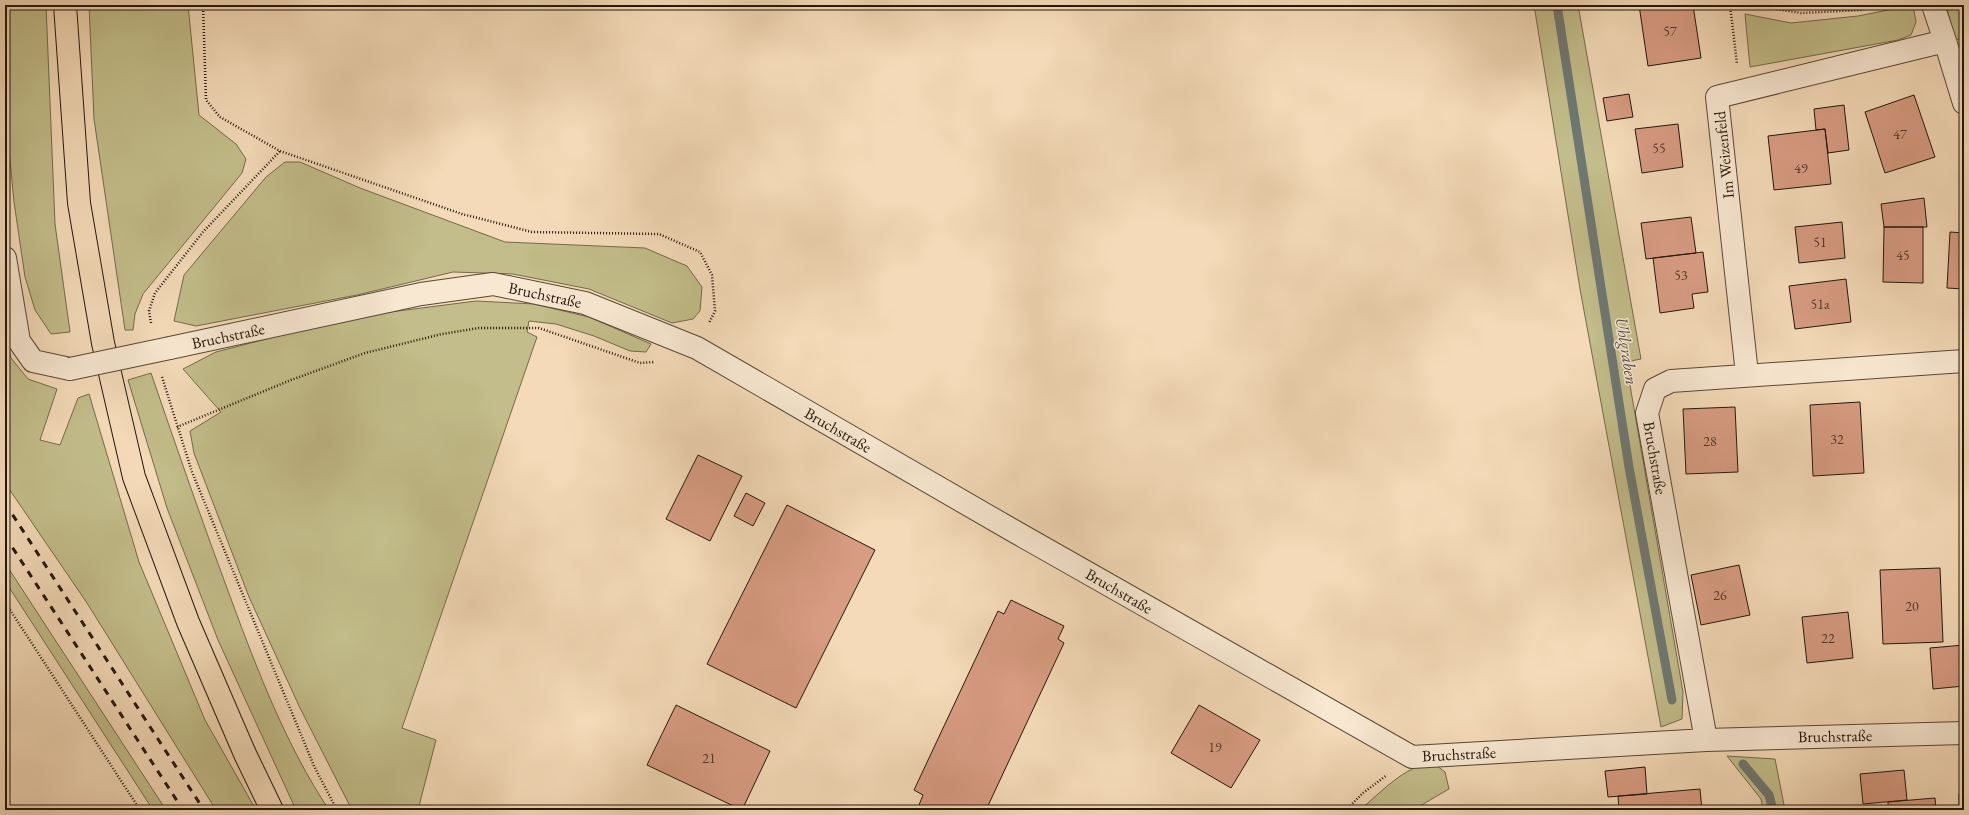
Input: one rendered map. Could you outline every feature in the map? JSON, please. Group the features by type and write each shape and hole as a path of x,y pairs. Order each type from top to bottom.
{"main road":[{"path":"65,5 79,203 103,343 134,476 188,622 245,754 272,810"}],"street":[{"path":"1933,5 1964,103"},
{"name":"Im Weizenfeld","path":"1748,374 1717,98 1944,41"},
{"name":"Bruchstraße","path":"5,258 19,341 33,361 70,370 421,294 493,284 585,303 697,348 1012,530 1412,757 1706,740 1964,733"},
{"name":"Bruchstraße","path":"1706,740 1647,413 1655,389 1671,380 1964,361"}],"path":[{"path":"203,5 206,100 220,117 280,151 462,214 532,232 659,234 700,252 712,275 715,312 697,348"},
{"path":"1730,5 1741,92"},
{"path":"1750,5 1801,13 1861,10 1881,5"},
{"path":"152,326 149,311 155,293 203,232 280,151"},
{"path":"177,427 291,380 365,353 442,334 479,328 539,328 640,363 657,361"},
{"path":"160,370 192,472 314,766 337,810"},
{"path":"5,602 140,810"},
{"path":"1346,810 1363,793 1412,757"}],"shaded area":[{"path":"5,5 46,5 55,224 70,332 51,334 35,310 25,277 14,202 5,108"},
{"path":"89,5 188,5 199,115 236,144 246,159 242,173 143,294 135,314 133,330 125,330 94,119"},
{"path":"1534,5 1578,5 1641,359 1626,362 1683,692 1682,719 1661,727 1580,289"},
{"path":"1913,5 1916,22 1911,35 1898,40 1750,67 1745,14 1791,23 1858,16"},
{"path":"1946,5 1964,5 1964,38 1955,40"},
{"path":"285,162 300,162 360,188 505,242 645,248 687,266 702,287 700,311 693,319 672,323 589,289 513,274 453,272 357,295 196,326 174,321 184,275 266,177"},
{"path":"476,301 534,304 589,317 651,344 646,352 630,351 594,336 556,324 529,321 527,332 537,337 402,728 436,740 418,810 352,810 300,708 249,597 194,453 190,431 221,412 183,369 216,352 297,331 367,315"},
{"path":"5,334 11,358 28,379 57,389 40,440 60,445 78,398 89,394 139,562 205,720 256,810 216,810 87,603 5,483"},
{"path":"151,373 210,543 263,681 299,760 329,810 296,810 218,640 167,508 128,380"},
{"path":"5,563 166,810 153,810 5,581"},
{"path":"1727,756 1775,759 1785,810 1763,810 1761,799"},
{"path":"1432,762 1445,772 1449,789 1413,810 1360,810 1402,775 1412,769"}],"building":[{"path":"1639,5 1693,5 1701,58 1648,66"},
{"path":"1629,94 1633,117 1607,121 1603,98"},
{"path":"1914,95 1935,157 1885,173 1865,112"},
{"path":"1844,105 1849,150 1828,153 1825,129 1816,130 1814,109"},
{"path":"1678,124 1683,167 1642,173 1635,129"},
{"path":"1825,129 1831,184 1774,190 1768,136"},
{"path":"1924,198 1927,227 1884,227 1881,204"},
{"path":"1691,217 1696,253 1646,259 1641,223"},
{"path":"1842,222 1845,258 1799,263 1795,227"},
{"path":"1884,227 1923,227 1923,283 1883,282"},
{"path":"1950,232 1964,233 1964,289 1947,288"},
{"path":"1703,252 1708,292 1692,294 1694,308 1660,313 1653,258"},
{"path":"1846,279 1851,322 1795,329 1789,286"},
{"path":"1860,402 1864,473 1813,476 1810,405"},
{"path":"1735,407 1738,472 1686,474 1683,409"},
{"path":"698,455 742,476 710,541 666,519"},
{"path":"746,493 765,503 753,526 734,516"},
{"path":"787,505 875,550 796,708 707,664"},
{"path":"1739,565 1750,615 1701,625 1691,575"},
{"path":"1940,568 1943,642 1883,644 1880,570"},
{"path":"1011,600 1064,626 1058,639 1064,643 986,810 930,810 919,805 923,795 914,790 998,611 1004,614"},
{"path":"1848,612 1853,658 1807,663 1802,617"},
{"path":"1964,645 1964,686 1933,689 1930,648"},
{"path":"676,705 770,751 742,810 647,765"},
{"path":"1199,705 1260,740 1231,788 1171,753"},
{"path":"1645,767 1647,794 1608,797 1605,771"},
{"path":"1904,770 1907,800 1863,804 1860,774"},
{"path":"1700,789 1702,810 1619,810 1618,796"},
{"path":"1959,794 1964,794 1964,810 1959,810"},
{"path":"1935,798 1936,810 1888,810 1888,802"}],"waterway":[{"name":"Uhlgraben","path":"1557,5 1629,467 1672,700"},
{"name":"Uhlgraben","path":"1743,764 1769,795 1773,810"}],"railway":[{"path":"5,503 204,810"},
{"path":"5,536 183,810"}]}
